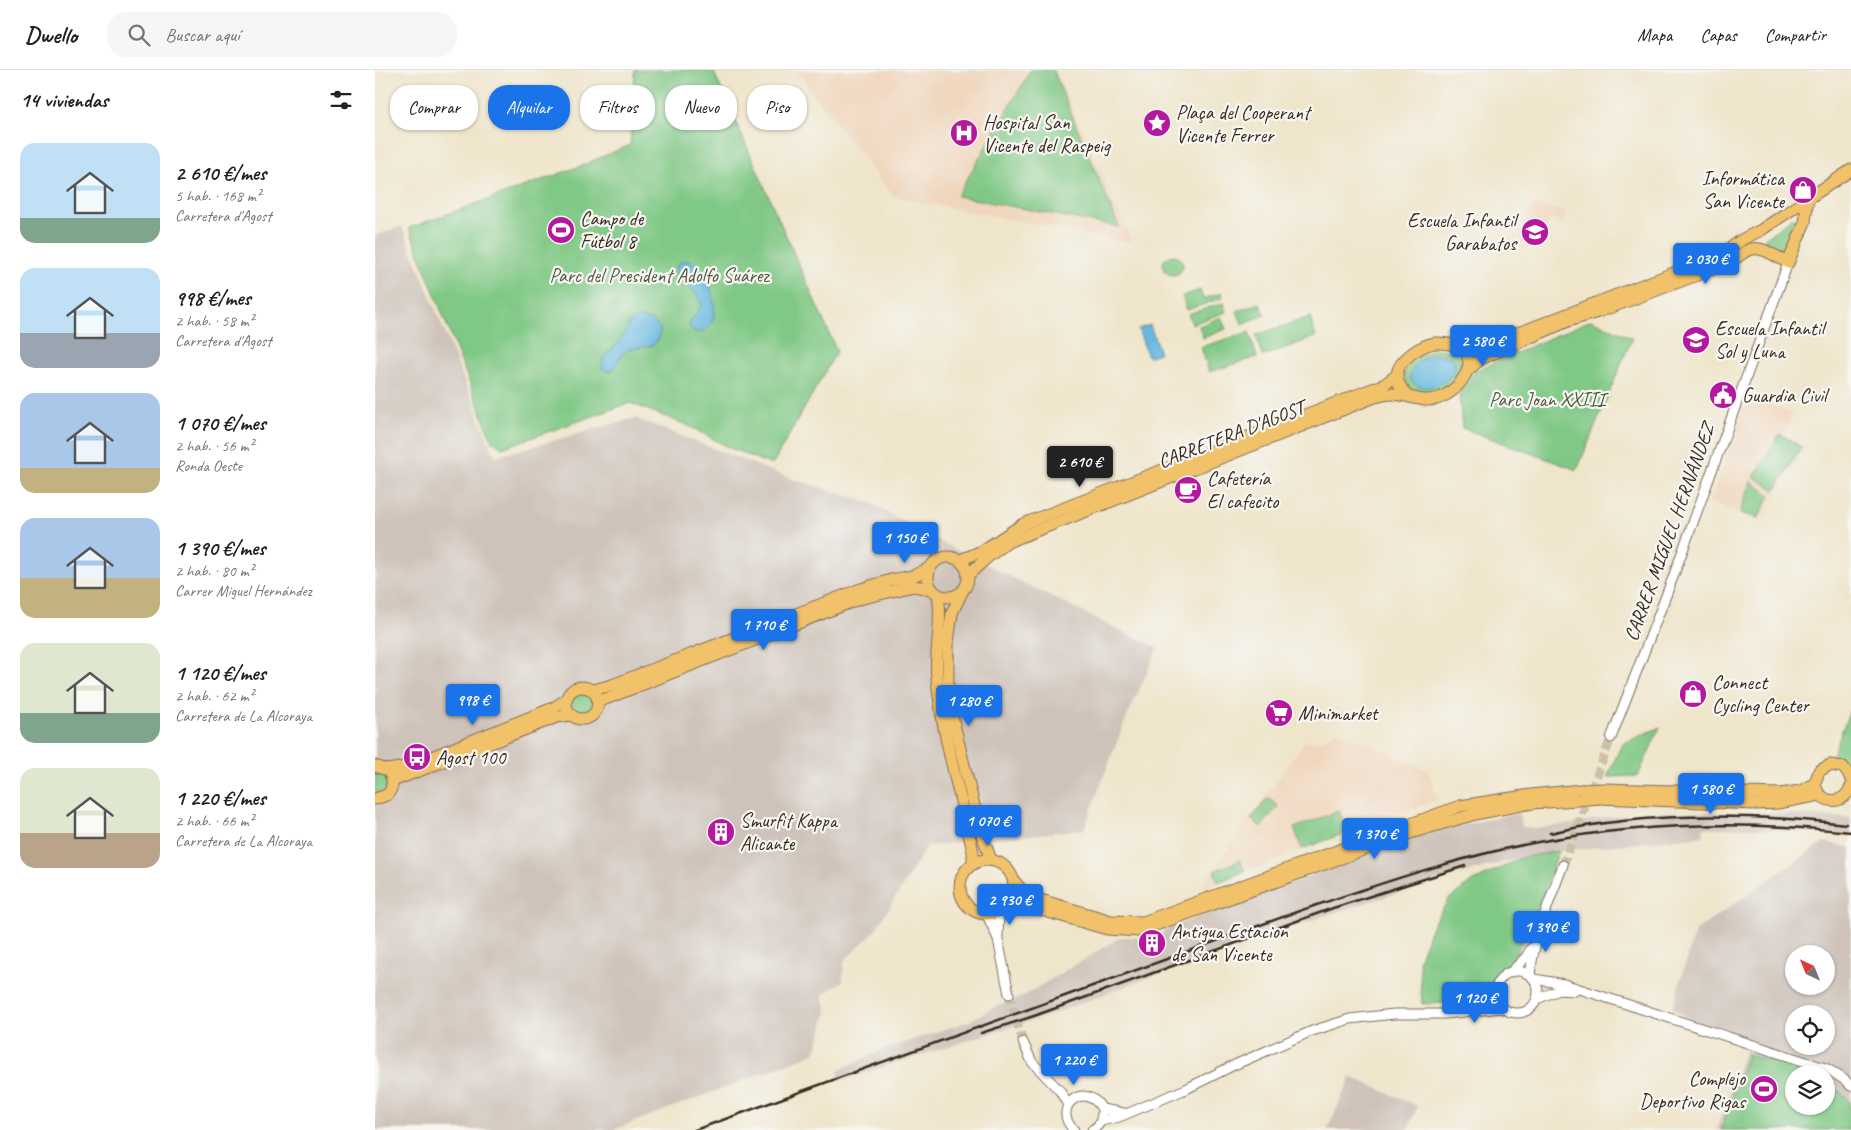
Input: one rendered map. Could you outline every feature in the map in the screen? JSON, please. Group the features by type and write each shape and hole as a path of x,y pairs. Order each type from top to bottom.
{"main road":[{"path":"1788,263 1762,249 1748,250 1729,263 1601,311 1568,321 1481,359 1469,369 1456,389 1447,394 1427,400 1406,395 1399,384 1397,375 1400,367 1417,351 1427,345 1456,345 1477,349 1720,255 1851,170"},
{"name":"CARRER MIGUEL HERNÁNDEZ","path":"1788,263 1805,222 1809,197"},
{"path":"1791,210 1800,213 1805,222"},
{"path":"1761,230 1759,236 1762,249"},
{"path":"1456,345 1466,353 1470,362 1469,369"},
{"name":"CARRETERA D'AGOST","path":"968,575 1008,542 1385,384 1397,375"},
{"name":"CARRETERA D'AGOST","path":"960,560 983,551 1023,524 1375,397 1389,394 1406,395"},
{"path":"387,770 419,762 553,708 566,700 572,690 577,687 583,686 593,690 612,685 845,595 891,580 913,576 929,568 935,561 943,557 951,557 960,560 966,567 968,575 966,587 952,613 948,642 948,688 979,826 991,860"},
{"path":"929,568 927,579 934,592 940,611 936,655 937,679 973,852 973,864"},
{"path":"393,781 557,717 571,715 581,719 587,718 595,712 599,702 859,599 914,586 951,598 962,592"},
{"path":"593,690 599,702"},
{"path":"566,700 566,706 571,715"},
{"path":"1850,775 1843,767 1830,765 1819,771 1815,783 1820,795 1829,800 1834,801 1844,798 1850,791"},
{"path":"375,766 387,770 393,781 387,795 375,798"},
{"path":"1579,795 1475,814 1410,834 1139,931 1107,929 1024,905 987,915 975,912 965,904 960,891 961,881 967,869 978,862 991,860 1000,863 1008,870 1014,881 1027,896 1111,921 1143,922 1460,806 1531,795 1780,794 1801,791 1815,783"},
{"path":"1601,794 1757,804 1778,803 1820,795"},
{"path":"1002,910 1013,897 1014,881"}],"street":[{"name":"CARRER MIGUEL HERNÁNDEZ","path":"1611,738 1672,580 1788,263"},
{"path":"1541,927 1526,957 1512,971 1501,976 1495,987 1497,1001 1502,1008 1511,1013 1521,1013 1531,1008 1537,999 1538,990 1532,977 1532,960 1541,927 1563,865"},
{"path":"998,939 1002,910"},
{"path":"987,915 998,939 1009,994"},
{"path":"1512,971 1521,971 1532,977 1564,984 1828,1069 1851,1086"},
{"path":"1537,999 1559,990 1583,991"},
{"path":"1445,1014 1477,1004 1495,993"},
{"path":"1101,1121 1186,1089 1231,1066 1312,1031 1350,1019 1394,1014 1445,1014 1502,1008"},
{"path":"1023,1042 1032,1062 1072,1101"},
{"path":"1074,1130 1065,1126 1066,1112 1072,1101 1082,1096 1090,1096 1097,1100 1102,1109 1101,1121 1098,1127 1092,1130"},
{"path":"1102,1109 1124,1113"}],"shaded area":[{"name":"Hospital San Vicente del Raspeig","path":"795,70 1055,70 1133,243 894,197"},
{"name":"Escuela Infantil Garabatos","path":"1532,204 1567,212 1564,223 1549,219 1542,246 1522,241"},
{"path":"402,226 495,457 635,418 792,479 868,502 941,542 1158,648 1123,726 1084,829 927,846 874,932 844,961 843,981 823,994 827,1012 815,1053 613,1130 375,1130 375,236"},
{"path":"1749,395 1793,415 1784,434 1806,446 1760,520 1710,502"},
{"path":"1337,731 1428,770 1438,800 1364,825 1202,889 1204,882 1305,741 1319,742"},
{"path":"1662,812 1762,813 1851,818 1851,837 1834,834 1744,828 1703,828 1704,836 1551,852 1521,858 1444,878 1243,942 1052,1014 839,1081 838,1070 880,1051 969,1021 996,1006 1025,995 1121,937 1136,937 1140,942 1164,933 1163,930 1397,842 1436,831 1518,813 1523,827 1534,828 1571,824 1601,818"},
{"path":"1824,842 1851,848 1851,1130 1716,1130 1745,1049 1672,1009 1695,931"},
{"path":"1351,1077 1418,1106 1407,1130 1327,1130"}],"green space":[{"name":"Parc del President Adolfo Suárez","path":"635,70 713,70 720,85 665,85 665,130 737,130 737,124 837,351 772,465 730,448 689,426 630,403 502,448 492,441 409,228 578,167 630,145 631,130 655,130 655,85 634,85"},
{"path":"1031,70 1053,70 1119,227 957,196"},
{"path":"1792,218 1797,220 1786,249 1781,250 1765,242 1765,238"},
{"path":"1173,255 1180,258 1183,265 1180,272 1173,275 1166,272 1163,265 1166,258"},
{"path":"1200,290 1203,299 1221,293 1222,298 1187,310 1182,296"},
{"path":"1223,303 1226,312 1192,324 1188,314"},
{"path":"1260,303 1265,315 1242,324 1237,311"},
{"path":"1221,317 1226,329 1203,338 1199,326"},
{"path":"1310,317 1316,337 1263,356 1256,335"},
{"name":"Parc Joan XXIII","path":"1591,320 1632,338 1577,470 1462,428 1459,394 1475,371"},
{"path":"1249,332 1257,357 1209,372 1201,347"},
{"path":"1437,349 1451,352 1459,357 1462,365 1460,373 1445,388 1434,393 1422,394 1414,392 1405,380 1407,367 1418,357"},
{"path":"1780,434 1801,447 1775,490 1754,477"},
{"path":"1751,481 1770,495 1758,518 1740,513"},
{"path":"578,693 586,693 592,699 592,707 586,713 578,713 572,707 572,699"},
{"path":"1851,708 1851,765 1843,760 1832,759 1832,756"},
{"path":"1660,727 1638,776 1607,777 1622,744"},
{"path":"375,772 384,776 386,786 382,791 375,793"},
{"path":"1268,798 1278,806 1261,827 1251,819"},
{"path":"1339,811 1348,832 1302,849 1294,828"},
{"path":"1559,851 1534,917 1511,965 1496,974 1486,993 1480,997 1465,1001 1422,1004 1419,960 1432,926 1449,899 1470,883 1521,858"},
{"path":"1240,860 1245,871 1218,882 1214,871"},
{"name":"Complejo Deportivo Rigas","path":"1747,1054 1785,1066 1785,1115 1835,1115 1835,1089 1845,1097 1850,1105 1851,1130 1721,1130"}],"water":[{"path":"684,261 695,264 702,271 714,301 712,322 706,329 700,332 693,331 689,324 702,305 698,295 681,278 676,267 680,262"},
{"path":"637,318 650,320 660,328 657,342 653,345 630,349 625,352 611,371 606,371 602,368 603,358 619,342 630,323"},
{"path":"1150,325 1160,353 1148,357 1138,329"},
{"path":"1431,355 1443,355 1453,359 1456,368 1448,379 1436,386 1423,387 1417,385 1411,381 1411,372 1419,362"}],"tunnel":[{"path":"1563,865 1611,738"},
{"path":"1009,994 1023,1042"}],"railway":[{"path":"1550,833 1623,821 1698,816 1773,818 1846,824"},
{"path":"695,1130 1302,910 1478,855 1577,836 1655,828 1733,825 1812,828 1851,832"},
{"path":"981,1033 1034,1016 1333,908 1465,866"}],"place":[{"name":"Plaça del Cooperant Vicente Ferrer","path":"1157,123"},
{"name":"Hospital San Vicente del Raspeig","path":"964,133"},
{"name":"Informática San Vicente","path":"1803,190"},
{"name":"Campo de Fútbol 8","path":"561,230"},
{"name":"Escuela Infantil Garabatos","path":"1535,232"},
{"name":"Escuela Infantil Sol y Luna","path":"1696,340"},
{"name":"Guardia Civil","path":"1723,395"},
{"name":"Cafetería El cafecito","path":"1188,490"},
{"name":"Connect Cycling Center","path":"1693,694"},
{"name":"Minimarket","path":"1279,713"},
{"name":"Agost 100","path":"417,757"},
{"name":"Smurfit Kappa Alicante","path":"721,832"},
{"name":"Antigua Estacion de San Vicente","path":"1152,943"},
{"name":"Complejo Deportivo Rigas","path":"1764,1089"}]}
